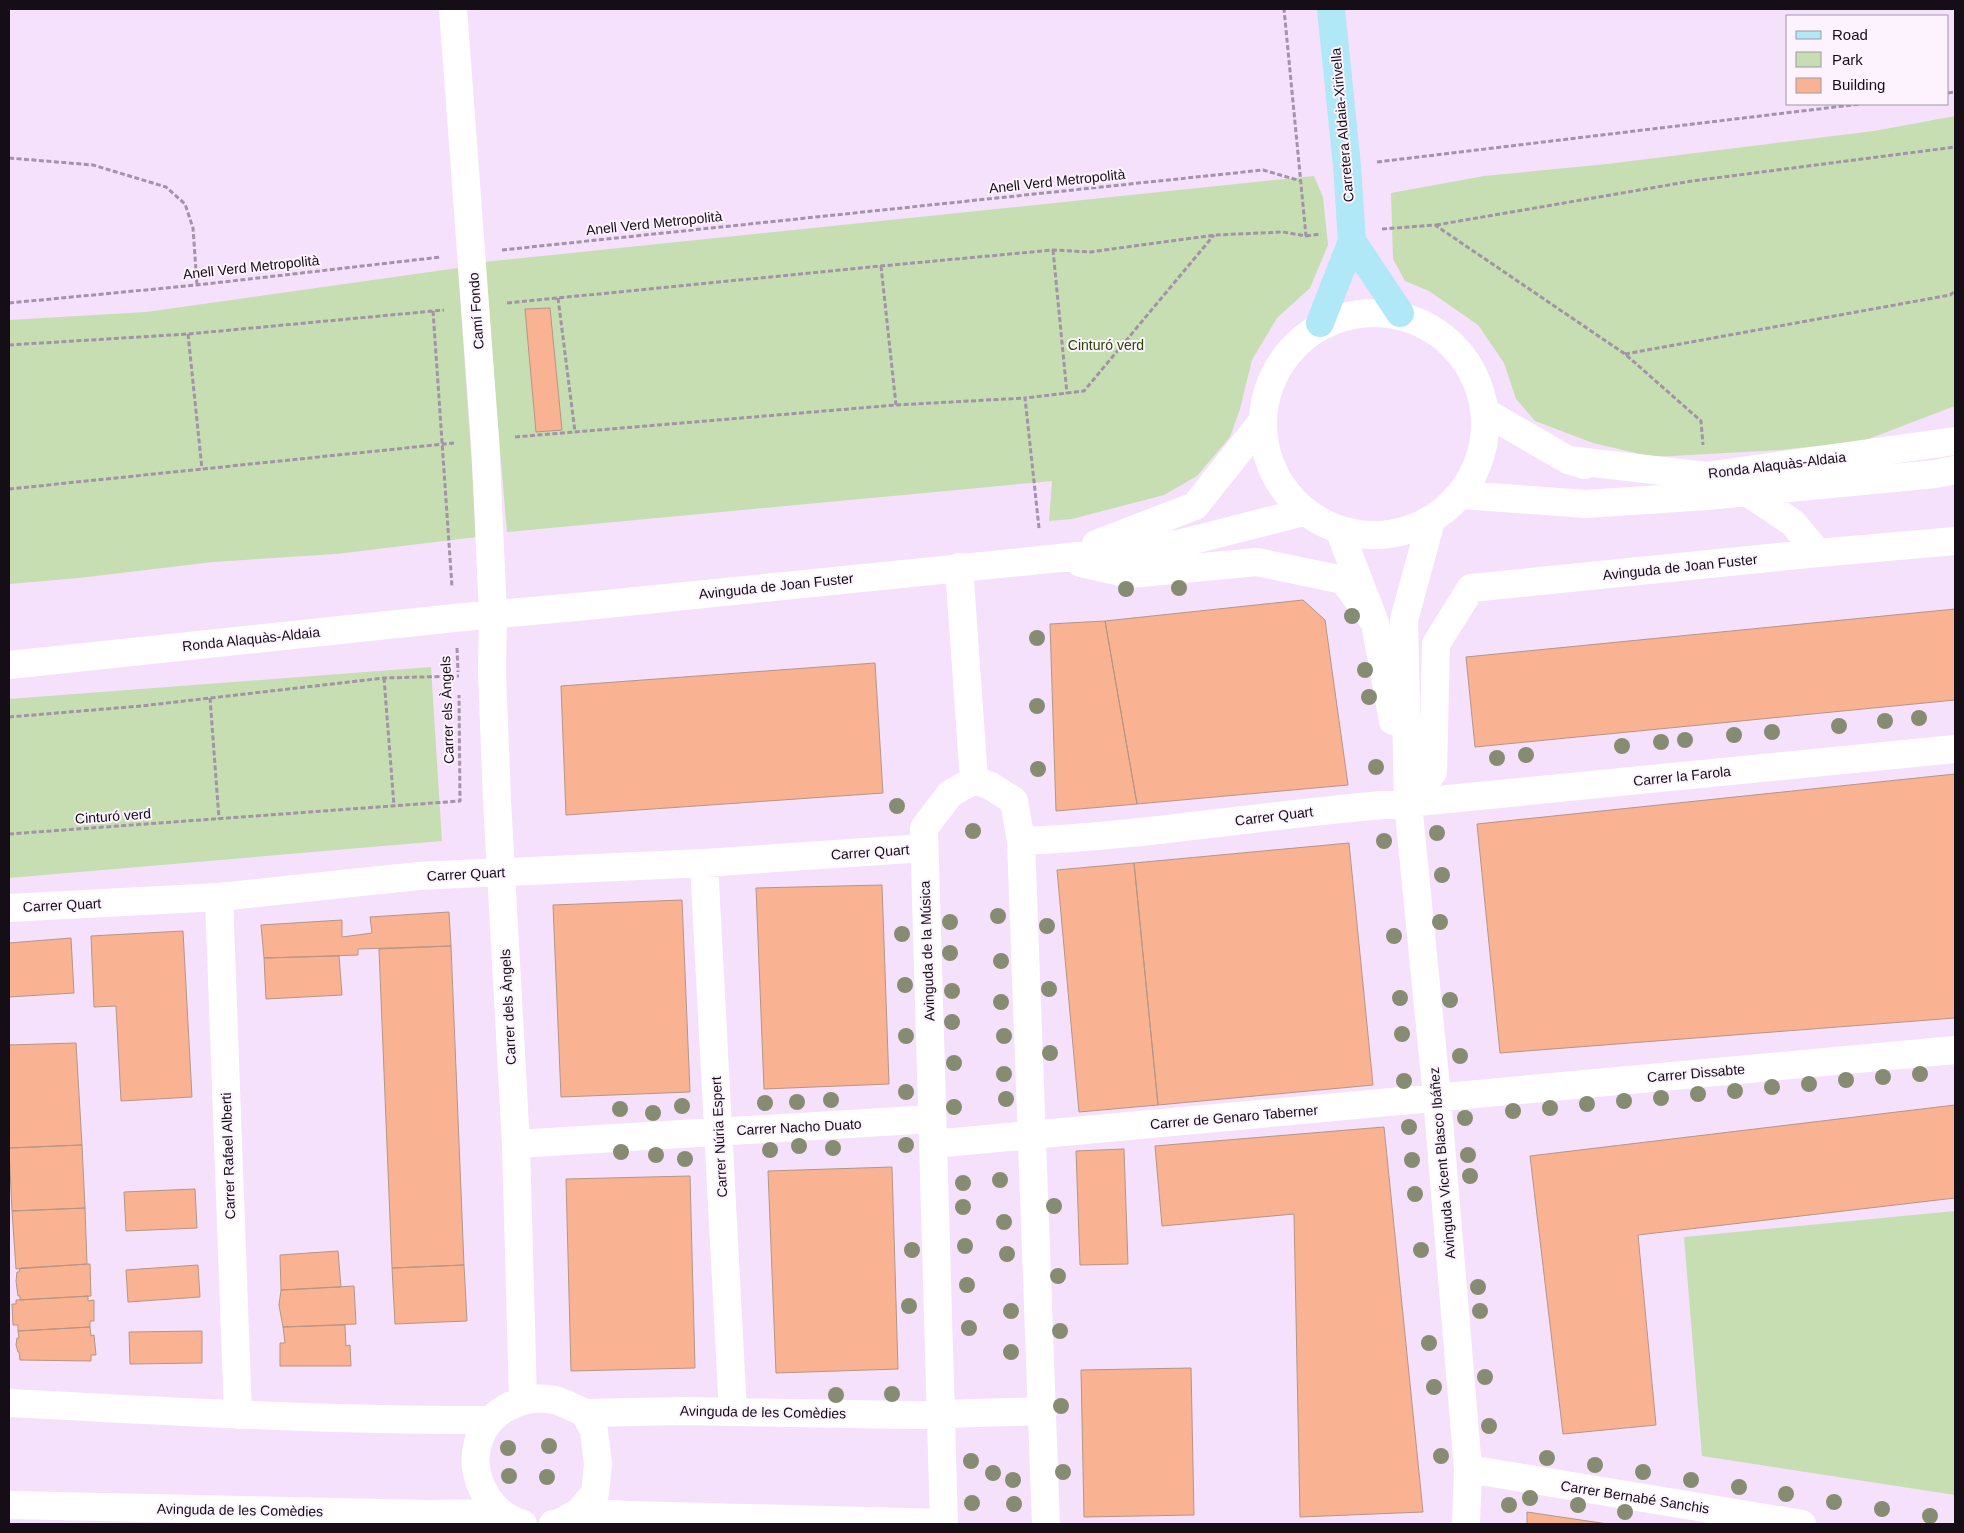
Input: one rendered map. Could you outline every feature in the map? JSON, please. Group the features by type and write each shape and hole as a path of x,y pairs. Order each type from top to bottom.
{"main road":[{"name":"Carretera Aldaia-Xirivella","path":"1320,323 1351,236 1347,166 1331,9"},
{"path":"1351,236 1400,313"}],"street":[{"name":"Camí Fondo","path":"453,9 485,440 492,614"},
{"path":"1358,311 1400,313 1465,355 1487,413 1482,459 1462,495 1431,522 1394,535 1340,532 1304,512 1273,474 1261,423 1277,365 1320,323 1358,311"},
{"name":"Ronda Alaquàs-Aldaia","path":"1487,413 1568,460 1702,486 1747,492 1935,474 1955,470"},
{"name":"Avinguda de Joan Fuster","path":"1051,559 1195,506 1261,423"},
{"name":"Ronda Alaquàs-Aldaia","path":"1462,495 1586,504 1702,486 1955,441"},
{"name":"Ronda Alaquàs-Aldaia","path":"1747,492 1793,523 1818,553"},
{"name":"Avinguda de Joan Fuster","path":"492,614 1051,559 1178,544 1304,512"},
{"name":"Avinguda Vicent Blasco Ibáñez","path":"1431,522 1404,620 1408,803 1437,1097 1468,1469 1466,1524"},
{"name":"Avinguda Vicent Blasco Ibáñez","path":"1340,532 1375,623 1408,803"},
{"name":"Avinguda de Joan Fuster","path":"1408,803 1433,772 1436,644 1471,588 1955,541"},
{"name":"Avinguda de Joan Fuster","path":"1051,559 1130,574 1257,562 1343,580 1375,623"},
{"path":"960,567 974,780 992,786 1014,801 1021,841 1046,1524"},
{"name":"Ronda Alaquàs-Aldaia","path":"9,665 492,614"},
{"name":"Carrer dels Àngels","path":"492,614 492,672 501,872 516,1144 524,1400"},
{"name":"Carrer la Farola","path":"1408,803 1955,748"},
{"name":"Avinguda de la Música","path":"944,1523 924,828 950,794 974,780"},
{"name":"Carrer Quart","path":"1021,841 1078,838 1354,807 1408,803"},
{"name":"Carrer Quart","path":"9,908 219,897 418,876 704,862 924,848"},
{"name":"Carrer Núria Espert","path":"704,862 733,1412"},
{"name":"Carrer Rafael Alberti","path":"219,897 238,1415"},
{"name":"Carrer Dissabte","path":"1437,1097 1955,1050"},
{"name":"Carrer de Genaro Taberner","path":"1032,1135 1437,1097"},
{"name":"Carrer Nacho Duato","path":"516,1144 718,1132 933,1132"},
{"path":"933,1132 1032,1135"},
{"path":"512,1519 481,1490 476,1462 478,1442 490,1420 498,1412 524,1400 553,1400 585,1413 594,1432 598,1464 595,1493 579,1512 558,1524 552,1524"},
{"path":"9,1403 238,1415 490,1420"},
{"name":"Avinguda de les Comèdies","path":"585,1413 633,1411 941,1414"},
{"path":"941,1414 1043,1411"},
{"name":"Carrer Bernabé Sanchis","path":"1468,1469 1802,1524"},
{"name":"Avinguda de les Comèdies","path":"9,1505 427,1514 512,1519"},
{"path":"579,1512 944,1523"}],"path":[{"path":"9,345 188,334 1053,250 1090,252 1215,235 1283,232 1306,236 1284,9"},
{"path":"1347,166 1852,105"},
{"path":"1351,236 1435,225 1692,182 1955,148"},
{"path":"9,158 92,165 166,187 185,204 193,228 197,284"},
{"name":"Anell Verd Metropolità","path":"9,303 1263,170 1300,181"},
{"path":"1435,225 1625,354 1701,421 1702,486"},
{"path":"1051,559 1025,398 1084,391 1215,235"},
{"path":"1053,250 1067,394"},
{"path":"882,266 896,405"},
{"path":"1625,354 1940,297 1955,292"},
{"path":"558,298 575,432"},
{"path":"433,311 454,618"},
{"path":"188,334 202,469"},
{"name":"Carrer els Àngels","path":"454,618 458,676 460,801"},
{"path":"9,717 210,698 384,678 458,676"},
{"path":"384,678 394,806"},
{"path":"210,698 219,820"},
{"name":"Cinturó verd","path":"9,834 460,801"}],"green space":[{"path":"1955,116 1955,406 1863,441 1780,450 1653,457 1593,443 1535,421 1516,399 1504,363 1478,325 1429,291 1405,281 1393,259 1391,193 1484,176 1607,164 1874,131"},
{"name":"Cinturó verd","path":"1314,176 1323,197 1328,245 1310,288 1277,318 1252,360 1240,409 1230,437 1197,476 1164,495 1072,519 1049,521 1052,481 507,532 484,262"},
{"path":"458,268 477,537 336,554 213,562 79,578 9,584 9,320 146,312"},
{"path":"431,667 442,841 9,878 9,699"},
{"path":"1955,1211 1955,1495 1702,1456 1684,1237"}],"building":[{"path":"550,308 562,430 536,432 525,309"},
{"path":"1303,600 1325,620 1348,785 1137,804 1105,621"},
{"path":"1955,609 1955,700 1475,747 1466,657"},
{"path":"1105,621 1137,804 1056,811 1050,624"},
{"path":"875,663 883,793 566,815 561,686"},
{"path":"1955,774 1955,1018 1500,1053 1477,824"},
{"path":"1349,843 1373,1085 1158,1105 1134,863"},
{"path":"1134,863 1158,1105 1079,1112 1057,870"},
{"path":"882,885 889,1084 764,1089 756,888"},
{"path":"682,900 690,1092 561,1097 553,905"},
{"path":"449,912 451,946 358,949 358,955 264,958 261,925 342,920 342,937 372,933 370,917"},
{"path":"183,931 192,1097 121,1101 116,1006 94,1007 91,936"},
{"path":"71,938 74,993 9,997 9,943"},
{"path":"451,946 464,1265 392,1268 379,949"},
{"path":"339,956 342,995 266,999 264,958"},
{"path":"76,1043 82,1145 9,1148 9,1045"},
{"path":"1955,1105 1955,1198 1638,1235 1656,1425 1563,1434 1530,1156"},
{"path":"1384,1127 1423,1512 1300,1517 1294,1214 1162,1226 1155,1146"},
{"path":"82,1145 85,1208 12,1211 9,1148"},
{"path":"1124,1149 1128,1264 1080,1265 1076,1151"},
{"path":"892,1167 898,1369 776,1373 768,1171"},
{"path":"690,1176 695,1368 571,1371 566,1179"},
{"path":"195,1189 197,1228 126,1231 124,1192"},
{"path":"85,1208 87,1264 16,1269 12,1211"},
{"path":"338,1251 341,1287 281,1290 280,1255"},
{"path":"90,1264 91,1296 20,1300 20,1296 18,1296 16,1281 17,1272 19,1272 20,1268"},
{"path":"198,1265 200,1297 128,1302 126,1270"},
{"path":"464,1265 467,1321 395,1324 392,1268"},
{"path":"354,1286 356,1324 283,1327 279,1305 281,1290"},
{"path":"88,1296 88,1301 94,1300 94,1321 90,1321 90,1327 18,1331 18,1325 13,1325 12,1304 16,1304 16,1300"},
{"path":"345,1325 346,1346 350,1345 351,1366 280,1366 280,1343 285,1343 283,1327"},
{"path":"90,1327 91,1336 94,1335 96,1355 91,1355 91,1361 20,1360 16,1345 17,1338 19,1338 18,1331"},
{"path":"202,1331 202,1363 130,1364 129,1332"},
{"path":"1191,1368 1194,1515 1084,1517 1081,1370"},
{"path":"1527,1512 1608,1524 1527,1524"}]}
